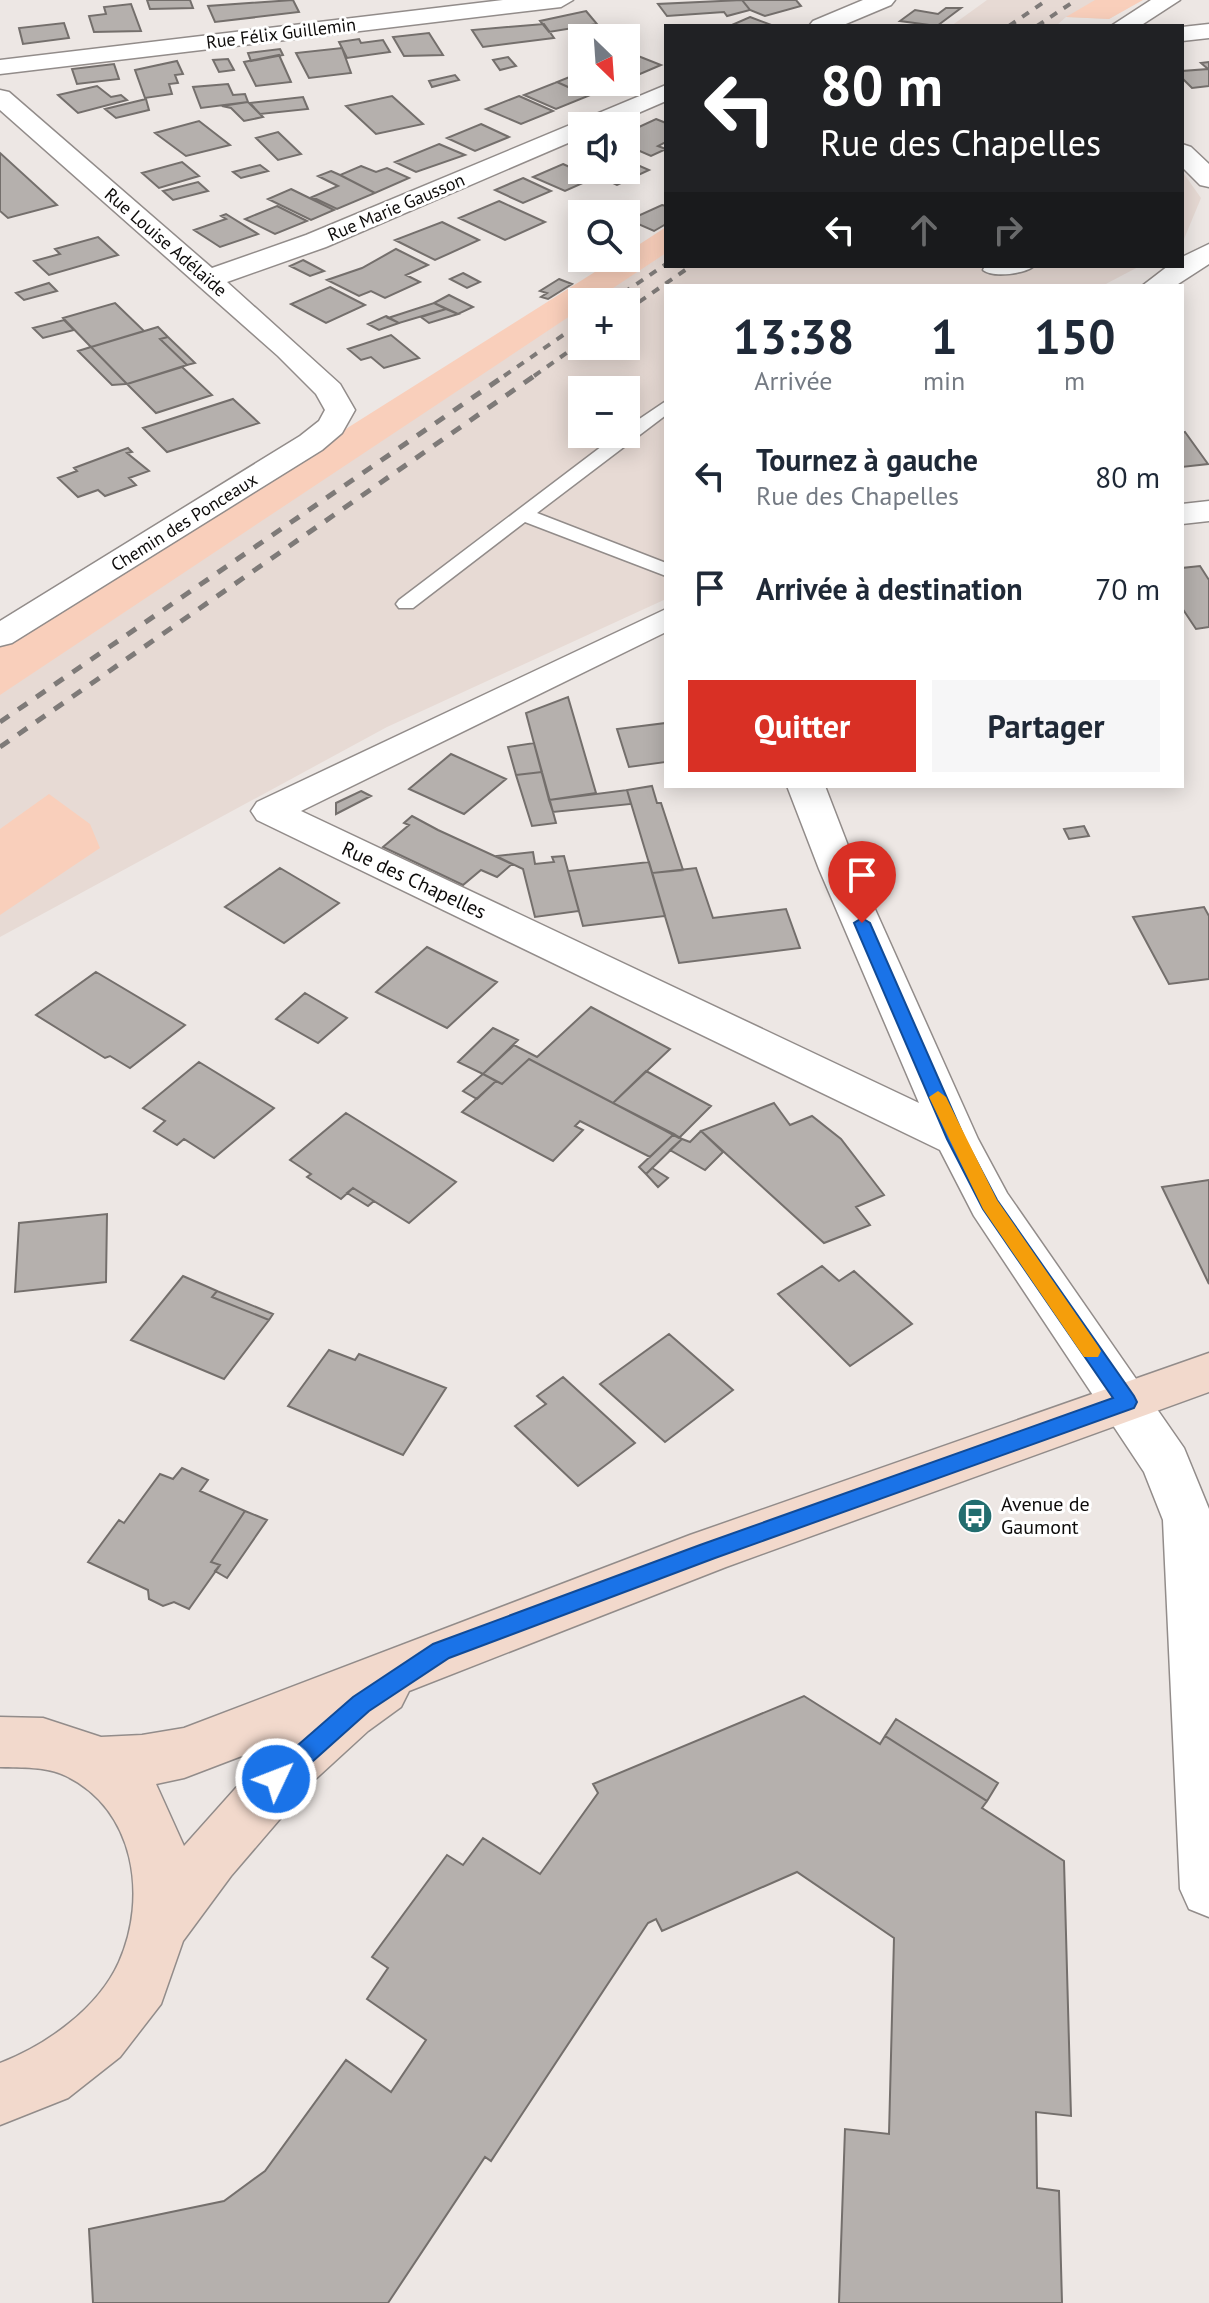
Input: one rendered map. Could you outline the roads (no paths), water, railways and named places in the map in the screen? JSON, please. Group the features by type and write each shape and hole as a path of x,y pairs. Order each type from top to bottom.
{"main road":[{"path":"96,1763 142,1761 184,1753 441,1651 708,1551 1209,1372"},
{"path":"162,1921 218,1845 292,1763 361,1704 441,1651"},
{"path":"0,1742 53,1746 96,1763 130,1791 153,1828 164,1873 162,1921 141,1981 100,2035 45,2077 0,2094"}],"street":[{"name":"Rue Félix Guillemin","path":"0,67 561,0"},
{"path":"826,24 883,0"},
{"path":"1126,24 1168,0"},
{"path":"1184,34 1209,31"},
{"name":"Rue Marie Gausson","path":"619,112 664,93"},
{"name":"Rue Louise Adélaïde","path":"0,97 209,279 329,390"},
{"name":"Rue Marie Gausson","path":"209,279 316,241 568,134"},
{"path":"1184,154 1209,179"},
{"path":"1159,284 1209,252"},
{"name":"Chemin des Ponceaux","path":"0,636 311,443 331,426 340,410 329,390"},
{"path":"1184,514 1209,511"},
{"name":"Rue des Chapelles","path":"664,620 270,811 956,1139"},
{"path":"807,788 838,869 956,1139 990,1204 1166,1463 1188,1520 1209,1889"}],"lane":[{"path":"991,270 1008,268"},
{"path":"406,604 664,408"},
{"path":"524,515 664,569"}],"railway":[{"path":"1012,24 1047,0"},
{"path":"1040,24 1076,0"},
{"path":"631,288 664,265"},
{"path":"665,284 688,268"},
{"path":"640,301 664,285"},
{"path":"504,376 568,332"},
{"path":"534,376 568,352"},
{"path":"0,722 507,374"},
{"path":"0,747 537,374"}],"place":[{"name":"Avenue de Gaumont","path":"975,1516"}]}
